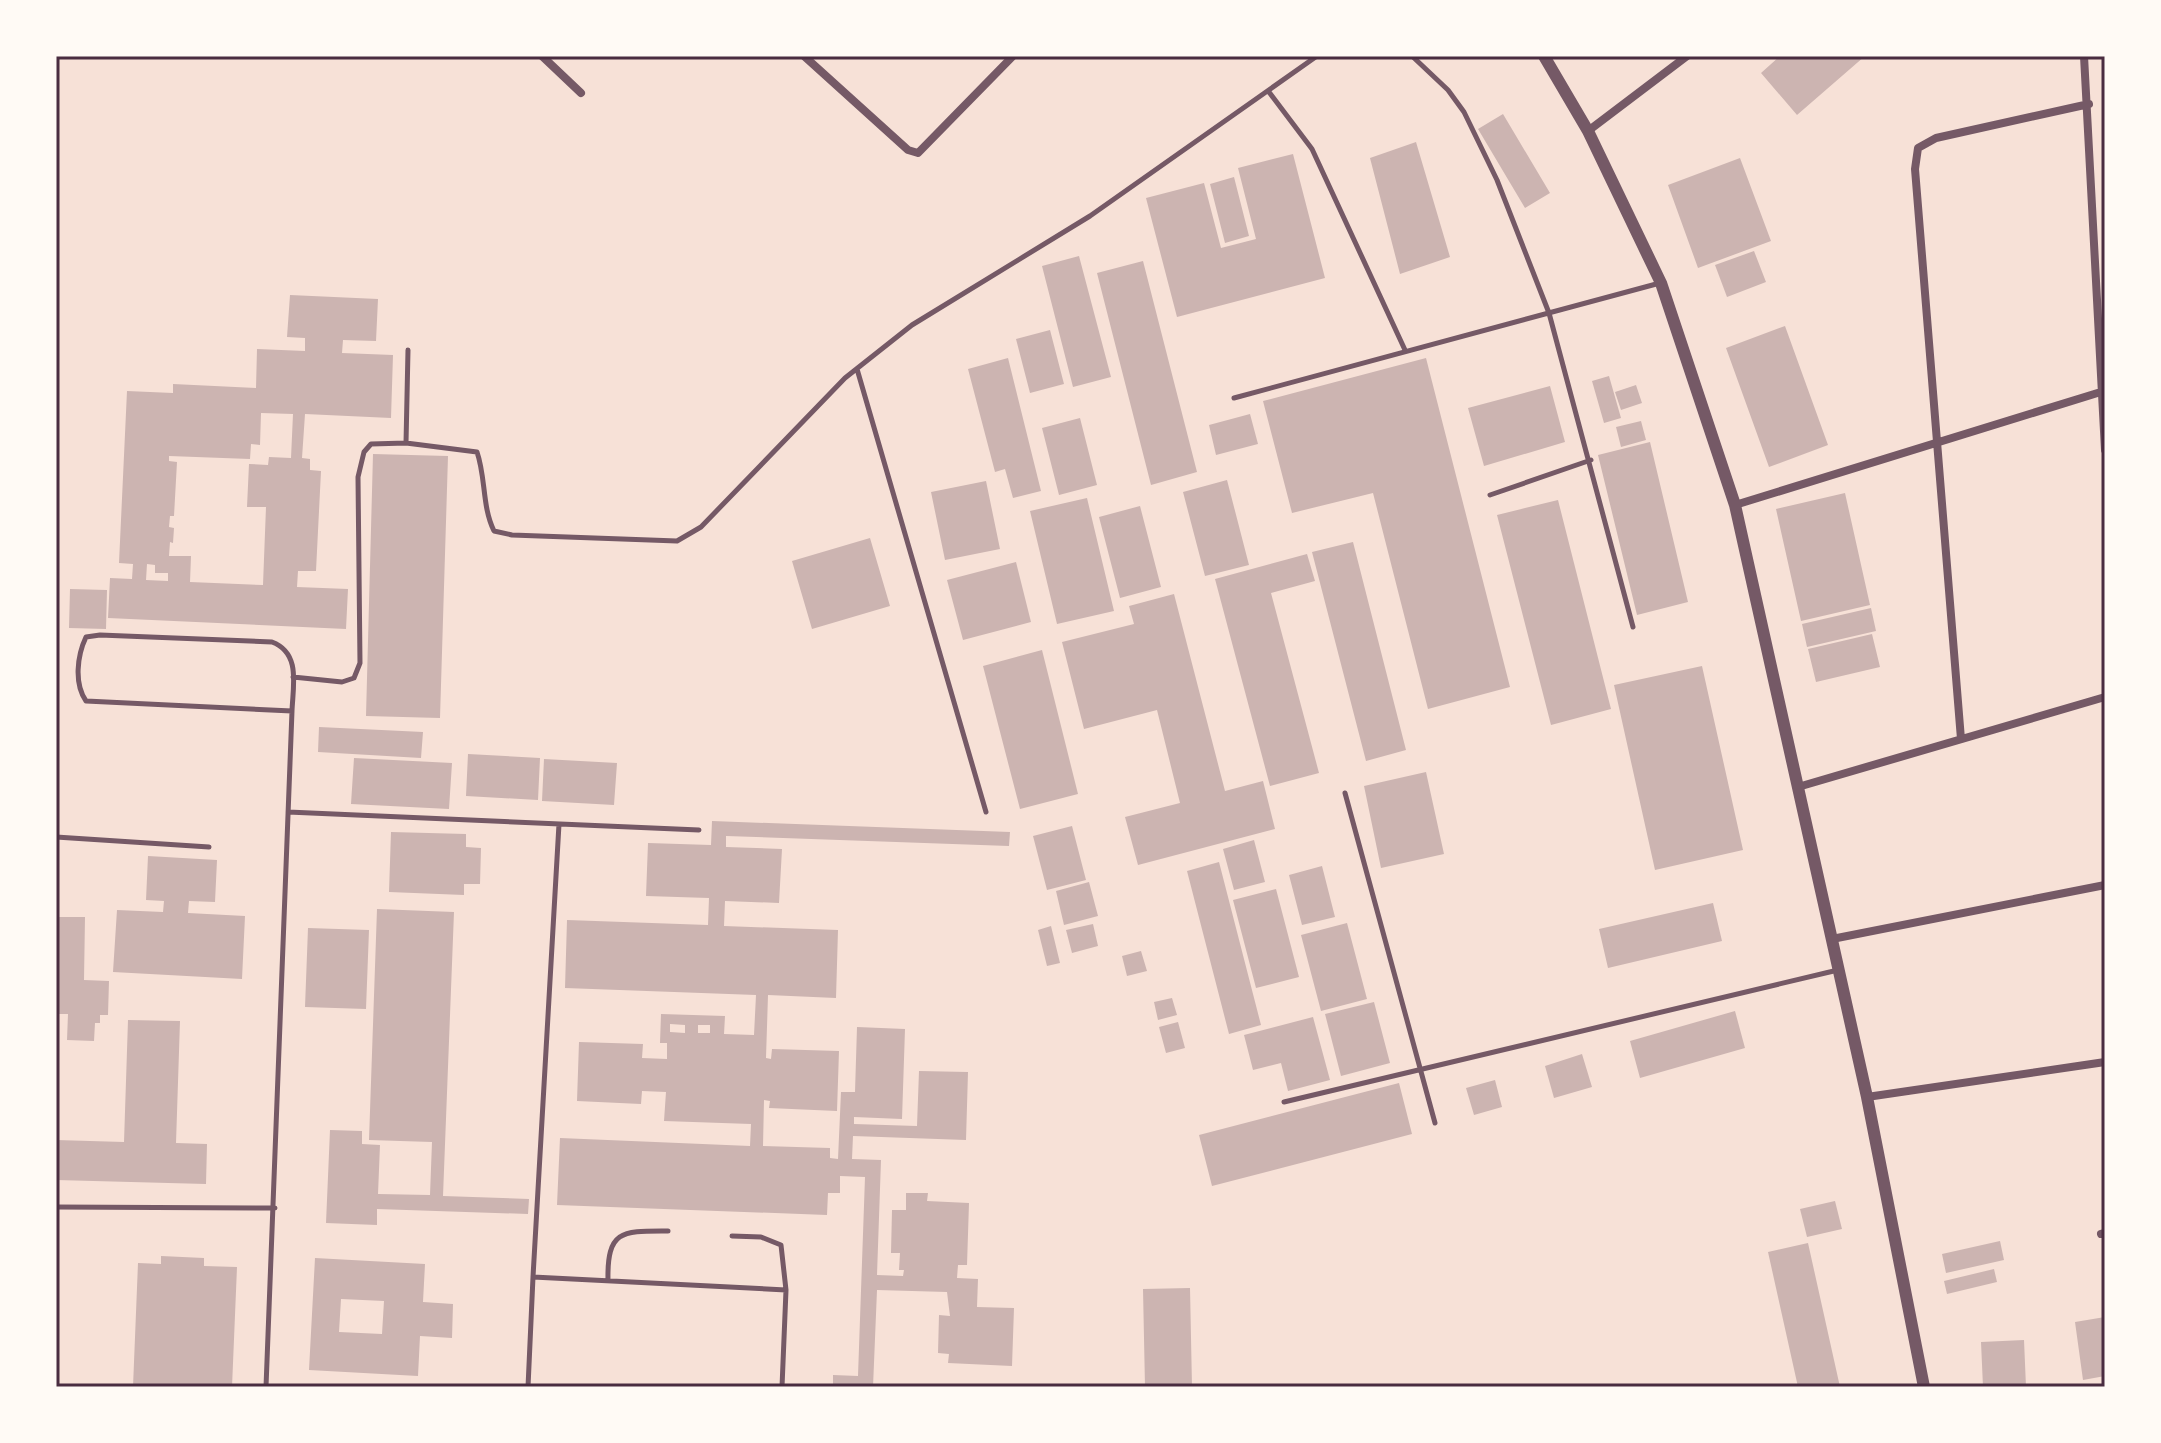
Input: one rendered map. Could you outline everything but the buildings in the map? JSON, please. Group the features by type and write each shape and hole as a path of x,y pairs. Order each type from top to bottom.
{"street":[{"path":"542,56 581,93"},
{"path":"804,56 908,150 918,153 1013,56"},
{"path":"1544,56 1588,131 1661,283 1735,505 1867,1097 1924,1387"},
{"path":"1588,131 1687,56"},
{"path":"2084,56 2089,104 2105,450"},
{"path":"1961,739 1915,169 1918,148 1936,138 2089,104"},
{"path":"1735,505 2103,391"},
{"path":"1798,787 2105,697"},
{"path":"1832,939 2105,885"},
{"path":"1867,1097 2105,1062"}],"lane":[{"path":"293,677 342,682 354,678 360,663 358,477 364,452 371,444 406,443 477,452 484,472 487,518 494,531 512,535 677,541 718,512 795,427 857,369 912,325 1090,216 1317,56"},
{"path":"1412,56 1448,90 1464,112 1497,180 1549,313 1591,460 1633,627"},
{"path":"1269,92 1312,149 1405,350"},
{"path":"1234,398 1661,283"},
{"path":"406,443 408,350"},
{"path":"857,369 986,812"},
{"path":"1490,495 1591,460"},
{"path":"266,1387 275,1208 288,812 292,711 293,677 291,657 285,647 272,642 100,635 86,637 80,649 79,691 86,701 99,705 292,711"},
{"path":"1345,793 1435,1123"},
{"path":"288,812 699,830"},
{"path":"528,1387 559,824"},
{"path":"56,837 209,847"},
{"path":"1284,1102 1839,969"},
{"path":"56,1207 275,1208"},
{"path":"608,1280 608,1253 620,1235 629,1231 668,1231"},
{"path":"732,1236 774,1240 781,1245 786,1290 782,1387"},
{"path":"533,1277 786,1290"}]}
